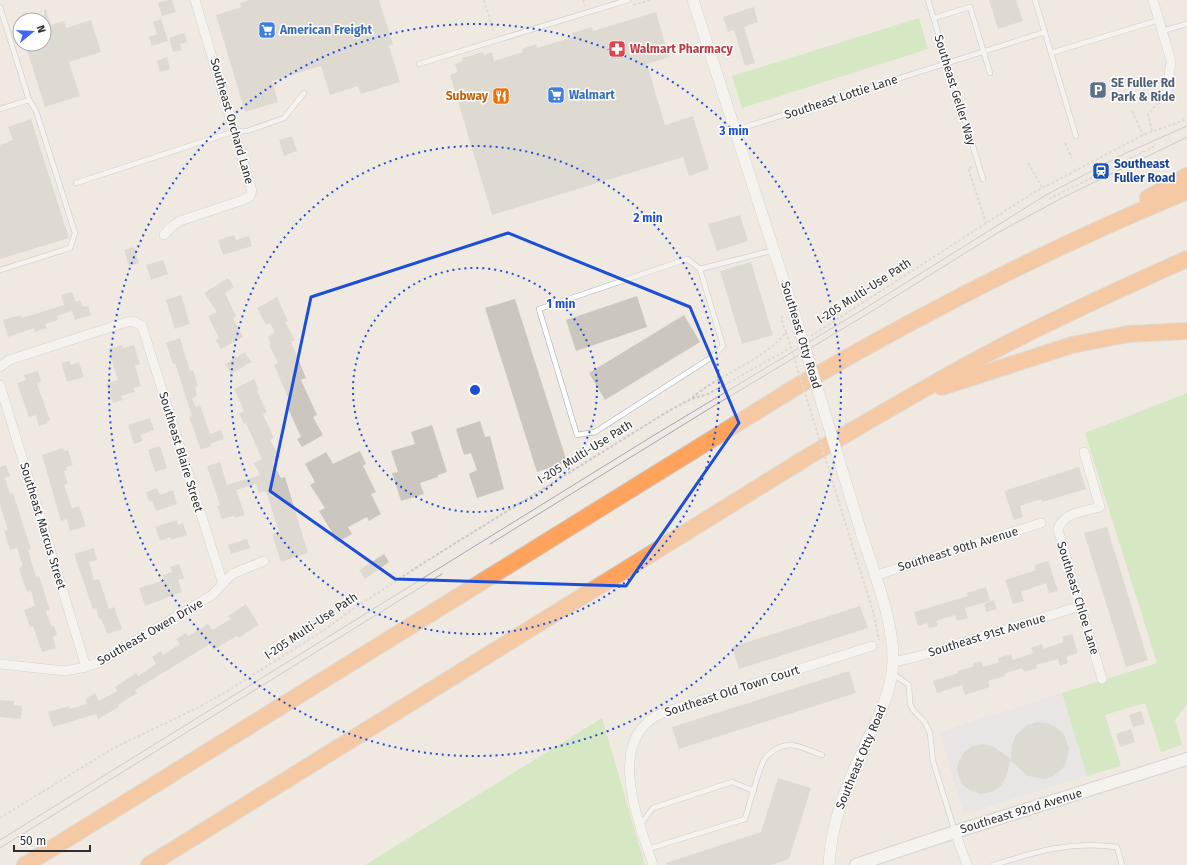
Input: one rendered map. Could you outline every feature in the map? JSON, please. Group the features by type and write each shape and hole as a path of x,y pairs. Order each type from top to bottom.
{"highway":[{"path":"25,865 796,387 954,298 1068,242 1187,176"},
{"path":"1068,242 1187,191"},
{"path":"149,865 808,456 994,350 1061,317 1187,260"},
{"path":"908,398 1072,345 1128,334 1187,332"}],"main road":[{"name":"Southeast 92nd Avenue","path":"856,865 955,832 1187,759"}],"street":[{"name":"Southeast Orchard Lane","path":"164,235 171,227 180,221 250,196 251,186 195,0"},
{"name":"Southeast Otty Road","path":"693,0 798,325 892,640 892,668 883,708 848,783 835,818 829,865"},
{"path":"1153,0 1171,61 1167,92"},
{"name":"Southeast Blaire Street","path":"0,367 9,360 127,322 138,322 142,326 223,584"},
{"name":"Southeast Marcus Street","path":"0,385 86,667"},
{"name":"Southeast Chloe Lane","path":"1084,452 1100,507 1065,518 1059,525 1058,530 1102,679"},
{"name":"Southeast 90th Avenue","path":"874,576 1041,523"},
{"name":"Southeast Owen Drive","path":"0,664 65,672 100,662 212,595 232,574 264,561"},
{"name":"Southeast 91st Avenue","path":"892,668 916,657 1080,606"},
{"name":"Southeast Old Town Court","path":"652,865 632,796 629,763 631,747 636,734 644,724 656,715 876,645"},
{"path":"955,832 967,865"}],"lane":[{"path":"419,64 628,0"},
{"name":"Southeast Geller Way","path":"928,0 983,179"},
{"path":"1035,0 1076,136"},
{"path":"0,7 29,100 36,112 75,233 70,248 0,270"},
{"path":"934,18 970,7 990,74"},
{"path":"1051,53 1159,20"},
{"path":"1162,31 1187,24"},
{"name":"Southeast Lottie Lane","path":"734,130 1045,32"},
{"path":"76,183 235,131 247,130 284,118 304,93"},
{"path":"0,109 29,100"},
{"path":"700,269 774,250"},
{"path":"688,259 700,269 723,346 712,357 595,432 577,435 539,309 688,259"},
{"path":"892,668 909,685 910,704 927,726 933,761 955,832"},
{"path":"648,849 745,819 764,760 780,747 788,745 795,746 822,755"},
{"path":"640,825 653,808 732,782 754,791"},
{"path":"994,865 1046,849 1069,845 1094,844 1117,847 1122,865"}],"path":[{"path":"1152,131 1148,114 1167,92"},
{"path":"1132,111 1143,135"},
{"name":"I-205 Multi-Use Path","path":"807,338 1042,187 1143,135 1187,119"},
{"path":"1065,143 1072,158"},
{"path":"1049,198 1155,146"},
{"path":"1028,163 1042,187"},
{"path":"979,165 968,168 986,223"},
{"name":"Southeast Otty Road","path":"691,399 704,388 731,373 777,343 786,332 873,611 876,645"},
{"name":"I-205 Multi-Use Path","path":"0,818 112,749 218,696 323,631 353,609 425,562 657,418 691,399 708,394 795,345"}],"highlighted area":[{"path":"508,233 690,307 739,423 626,586 395,579 270,491 311,297"}],"shaded area":[{"path":"1062,693 1087,776 964,814 939,732"}],"green space":[{"path":"919,18 928,49 742,108 732,76"},
{"path":"1187,393 1187,704 1175,720 1182,745 1161,752 1145,703 1105,715 1121,766 1087,776 1062,693 1157,663 1085,433"},
{"path":"602,718 645,865 365,865"}],"building":[{"path":"172,0 176,12 162,16 158,3"},
{"path":"250,0 379,0 393,44 389,46 400,82 361,94 358,86 330,95 321,66 272,81 278,102 245,112 216,15 241,7 240,3"},
{"path":"989,0 1016,0 1023,21 998,29"},
{"path":"754,7 758,22 744,27 755,63 745,66 734,30 728,32 723,17"},
{"name":"Walmart","path":"656,12 669,57 647,64 665,125 693,116 709,169 689,176 683,157 492,215 450,75 458,72 455,64 463,61 462,58 483,52 484,55 492,52 494,61 523,52 522,49 536,44 537,48 573,37 572,33 592,27 593,31"},
{"path":"161,19 168,41 152,46 149,37 157,34 153,22"},
{"path":"91,20 101,52 69,62 80,96 45,107 28,52 52,52 52,25 64,21 66,28"},
{"path":"184,33 187,42 180,44 182,50 173,52 169,38"},
{"path":"167,57 170,69 160,72 157,61"},
{"path":"31,119 69,238 0,259 0,145 13,140 8,127"},
{"path":"292,136 297,151 284,156 279,140"},
{"path":"740,215 748,241 717,251 708,224"},
{"path":"234,235 236,240 249,236 252,246 223,255 218,240"},
{"path":"134,247 139,263 129,266 124,250"},
{"path":"163,260 168,274 151,280 146,265"},
{"path":"751,262 773,335 742,344 720,271"},
{"path":"228,278 234,287 225,293 236,316 233,318 243,337 221,349 216,340 219,338 208,316 217,312 204,293"},
{"path":"72,292 76,302 80,300 83,307 88,306 91,315 75,320 72,311 57,316 58,320 45,324 47,328 35,332 34,328 8,337 3,320 21,315 22,318 64,305 61,295"},
{"path":"181,295 190,324 175,329 166,300"},
{"path":"637,296 647,327 576,351 566,320"},
{"path":"277,297 288,321 285,322 295,340 291,342 306,378 301,380 317,415 313,417 323,435 302,447 297,439 301,437 286,404 290,402 274,365 278,363 269,345 271,344 268,337 275,333 270,323 266,325 257,308"},
{"path":"515,299 567,462 537,472 485,308"},
{"path":"684,315 700,342 605,400 589,373"},
{"path":"180,338 190,371 193,370 198,386 195,387 197,395 192,399 196,407 200,405 210,434 221,430 224,439 210,444 211,446 201,450 189,417 192,416 175,363 173,364 166,343"},
{"path":"122,345 123,348 134,345 140,364 135,366 141,386 134,388 135,392 121,396 123,400 113,403 106,384 118,380 108,349"},
{"path":"245,352 251,362 231,374 225,364"},
{"path":"69,361 71,365 79,362 84,377 67,382 61,363"},
{"path":"38,371 41,382 37,384 50,420 47,421 48,423 39,426 36,415 29,417 17,383 26,380 24,375"},
{"path":"254,379 259,390 257,391 267,412 263,414 274,438 270,440 280,457 272,462 281,478 285,477 308,553 281,562 272,534 279,532 266,491 259,493 256,484 236,490 245,515 235,518 234,516 222,519 217,506 220,505 207,466 220,462 227,485 260,475 254,463 262,459 246,423 244,424 239,414 244,411 234,389"},
{"path":"150,418 154,430 140,435 143,441 134,444 128,425"},
{"path":"480,421 485,437 490,436 504,489 477,498 469,474 477,470 471,453 464,455 456,429"},
{"path":"432,425 447,472 438,475 438,477 420,483 424,494 401,501 392,473 398,472 391,451 415,444 411,432"},
{"path":"160,446 167,468 155,472 148,450"},
{"path":"63,448 64,451 68,450 73,465 66,467 67,470 64,471 68,484 64,485 72,508 79,506 86,526 70,531 67,519 61,521 42,455"},
{"path":"360,451 366,464 363,466 376,492 371,494 381,514 369,521 367,517 348,527 352,534 336,543 331,533 332,532 319,511 325,508 310,485 315,482 305,464 326,452 333,464"},
{"path":"6,465 10,476 5,478 10,494 13,493 31,549 28,550 36,577 39,576 50,610 46,611 51,626 54,626 57,635 53,637 56,648 42,652 33,626 30,627 24,610 35,606 31,591 27,592 19,568 22,567 22,564 17,548 10,550 4,531 8,530 0,505 0,467"},
{"path":"1079,467 1086,489 1042,502 1041,499 1020,506 1023,517 1014,520 1004,491"},
{"path":"157,488 160,495 173,490 177,504 156,511 152,501 149,502 146,492"},
{"path":"177,520 178,525 183,523 187,535 171,540 170,537 160,541 155,527"},
{"path":"1107,527 1148,660 1126,667 1084,533"},
{"path":"247,539 250,548 231,554 228,545"},
{"path":"94,548 97,560 89,562 94,580 99,579 109,609 114,607 122,629 107,634 101,618 99,619 96,608 93,609 74,554"},
{"path":"384,554 389,562 365,579 359,570"},
{"path":"1048,561 1058,591 1049,593 1046,583 1021,592 1024,601 1013,604 1005,580 1036,570 1034,565"},
{"path":"179,564 184,578 178,580 182,592 145,606 139,588 164,580 163,575 172,572 170,567"},
{"path":"986,587 990,601 965,608 968,618 957,621 955,615 936,621 938,626 929,628 927,623 918,626 914,612 968,596 967,593"},
{"path":"994,600 997,609 986,612 984,604"},
{"path":"246,604 259,625 238,638 237,636 213,650 210,644 135,690 137,693 118,705 119,707 98,719 96,714 53,727 48,712 69,706 70,709 87,704 85,699 95,693 99,701 117,691 115,687 136,673 138,676 156,664 152,657 161,651 163,655 180,644 176,639 186,633 188,636 208,624 212,630 231,619 228,616"},
{"path":"860,606 868,628 739,669 732,647"},
{"path":"1072,634 1078,653 1066,657 1068,663 1060,666 1058,659 1036,665 1037,668 1024,672 1022,668 1004,674 1005,676 988,681 990,687 965,695 962,685 937,693 933,681 974,666 973,663 981,661 983,667 999,662 998,658 1011,654 1013,660 1033,653 1031,648 1042,644 1043,649 1063,642 1062,637"},
{"path":"849,671 856,693 679,749 672,727"},
{"path":"0,700 14,701 14,705 22,706 21,719 0,717"},
{"path":"1141,711 1145,724 1133,727 1129,715"},
{"path":"1037,722 1047,723 1056,727 1064,734 1069,748 1067,760 1063,768 1053,776 1045,779 1028,776 1011,761 1012,745 1016,735 1027,725"},
{"path":"1131,729 1135,742 1120,747 1116,734"},
{"path":"983,744 994,747 1011,759 1006,777 1001,786 992,792 981,794 971,791 963,785 958,775 957,768 964,752 973,746"},
{"path":"778,778 811,788 789,859 771,865 667,865 666,863 761,832"}],"tram line":[{"path":"0,840 651,437 867,307 1046,195 1126,153 1187,126"},
{"path":"490,544 999,232 1064,197 1187,137"},
{"path":"0,848 442,574"}],"place":[{"name":"American Freight","path":"267,30"},
{"name":"Walmart Pharmacy","path":"617,49"},
{"name":"SE Fuller Rd Park & Ride","path":"1098,90"},
{"name":"Walmart","path":"556,95"},
{"name":"Subway","path":"501,96"},
{"name":"Southeast Fuller Road","path":"1101,171"}]}
